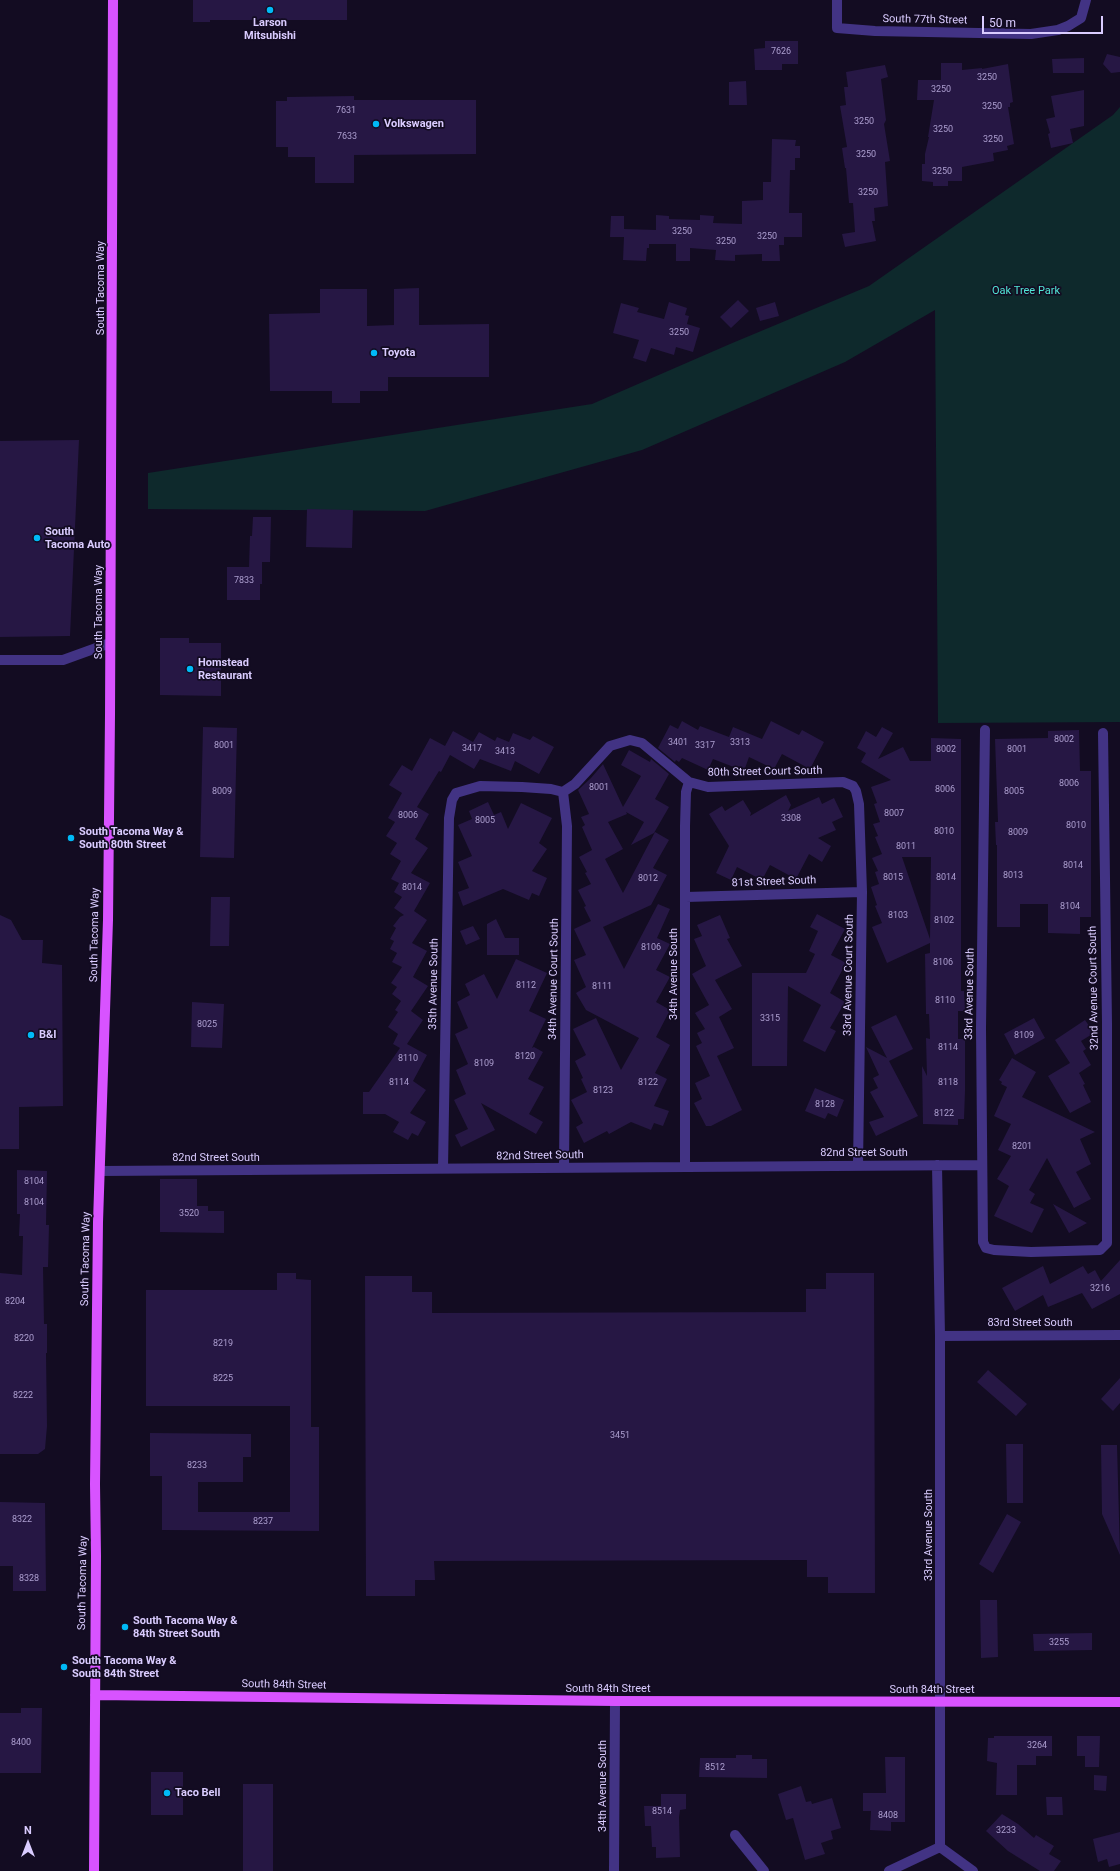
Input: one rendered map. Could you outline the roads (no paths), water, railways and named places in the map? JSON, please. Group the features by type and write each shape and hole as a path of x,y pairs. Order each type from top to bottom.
{"main road":[{"name":"South Tacoma Way","path":"94,1871 95,1484 100,1171 108,920 113,0"},
{"name":"South 84th Street","path":"95,1695 615,1701 1120,1702"}],"street":[{"name":"South 77th Street","path":"837,0 837,28 875,31 1031,34 1058,30 1081,18 1086,0"},
{"path":"0,660 63,660 110,643"},
{"name":"33rd Avenue South","path":"985,730 981,1165 983,1242 986,1248 994,1250"},
{"name":"32nd Avenue Court South","path":"994,1250 1031,1252 1100,1250 1107,1243 1107,1023 1102,733"},
{"name":"80th Street Court South","path":"563,792 575,784 610,746 630,740 642,743 689,782 708,787 843,782 853,786"},
{"name":"34th Avenue South","path":"685,1166 685,826 686,792 689,782"},
{"name":"35th Avenue South","path":"443,1168 449,826 452,800 456,793 480,786 529,787 551,789 563,792"},
{"name":"33rd Avenue Court South","path":"853,786 859,804 862,892 858,1165"},
{"name":"34th Avenue Court South","path":"563,792 567,826 564,1167"},
{"name":"81st Street South","path":"686,897 862,892"},
{"name":"33rd Avenue South","path":"938,1165 940,1336 940,1847"},
{"name":"82nd Street South","path":"100,1171 981,1165"},
{"name":"83rd Street South","path":"940,1336 1120,1335"},
{"name":"34th Avenue South","path":"614,1871 615,1701"},
{"path":"735,1835 764,1871"},
{"path":"889,1871 940,1847 972,1871"}],"place":[{"name":"Larson Mitsubishi","path":"270,10"},
{"name":"Volkswagen","path":"376,124"},
{"name":"Toyota","path":"374,353"},
{"name":"South Tacoma Auto","path":"37,538"},
{"name":"Homstead Restaurant","path":"190,669"},
{"name":"South Tacoma Way & South 80th Street","path":"71,838"},
{"name":"B&I","path":"31,1035"},
{"name":"South Tacoma Way & 84th Street South","path":"125,1627"},
{"name":"South Tacoma Way & South 84th Street","path":"64,1667"},
{"name":"Taco Bell","path":"167,1793"}],"park label":[{"name":"Oak Tree Park","path":"1026,291"}]}
